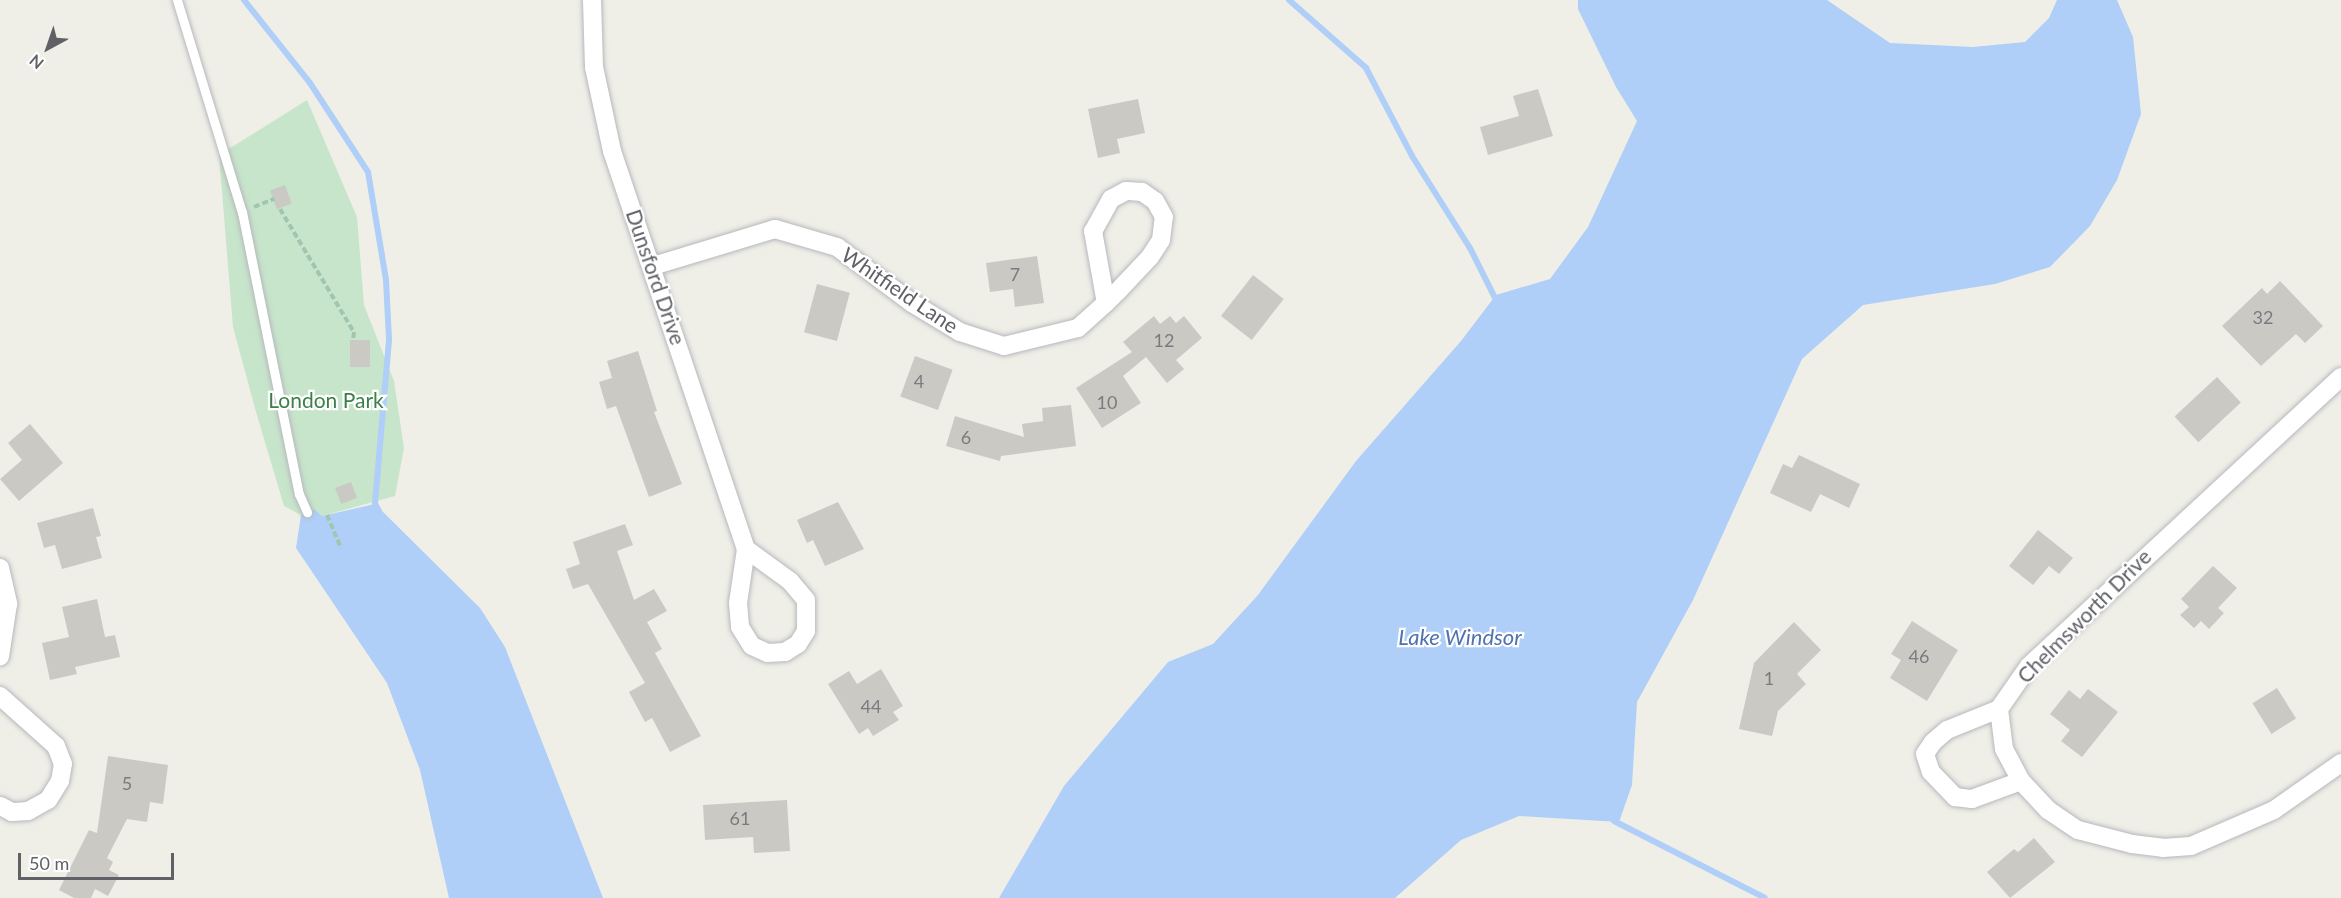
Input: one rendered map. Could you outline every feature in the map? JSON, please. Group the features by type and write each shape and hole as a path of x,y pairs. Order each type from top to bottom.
{"street":[{"name":"Dunsford Drive","path":"591,0 594,67 612,151 653,266 746,549 738,603 740,627 753,646 768,653 785,652 798,644 806,631 806,600 790,580 746,549"},
{"name":"Whitfield Lane","path":"653,266 775,229 837,247 912,303 960,332 1005,346 1078,327 1106,303 1161,240 1164,217 1155,201 1142,192 1126,191 1111,198 1093,231 1106,303"},
{"name":"Chelmsworth Drive","path":"1999,709 2029,666 2341,377"},
{"path":"0,568 8,604 0,656"},
{"path":"0,696 56,746 63,764 60,781 48,800 28,811 12,812 0,806"},
{"path":"2021,781 1972,799 1955,797 1931,772 1925,754 1933,742 1947,730 1999,709 2004,749 2021,781 2048,810 2078,830 2163,848 2191,846 2274,810 2341,763"}],"lane":[{"path":"177,0 242,212 299,494 307,512"}],"path":[{"path":"242,212 274,199"},
{"path":"280,209 354,332 353,340"},
{"path":"327,515 341,548"}],"green space":[{"name":"London Park","path":"307,100 357,217 364,305 394,381 404,448 395,496 322,516 314,510 301,515 284,506 256,412 233,327 219,155"}],"water":[{"name":"Lake Windsor","path":"1578,0 1827,0 1890,43 1973,47 2025,42 2049,18 2057,0 2117,0 2133,37 2141,114 2117,180 2090,226 2050,267 1995,284 1863,305 1802,359 1693,600 1637,702 1632,785 1619,822 1519,816 1461,840 1395,898 999,898 1064,786 1168,662 1213,644 1258,595 1356,461 1461,341 1496,295 1550,279 1588,227 1637,121 1616,87 1578,9"},
{"path":"375,504 480,608 505,647 603,898 449,898 420,770 387,683 296,548 301,515 314,509 322,516"}],"building":[{"path":"1538,89 1553,136 1488,155 1480,127 1519,116 1513,96"},
{"path":"1138,99 1145,133 1117,139 1120,153 1098,158 1088,109"},
{"path":"285,185 292,204 277,209 270,190"},
{"path":"1037,256 1044,303 1015,307 1013,289 990,292 986,263"},
{"path":"1253,275 1284,299 1252,340 1221,316"},
{"path":"2280,281 2323,326 2305,343 2296,334 2261,366 2222,326 2262,288 2267,294"},
{"path":"817,284 850,293 837,341 804,332"},
{"path":"1154,316 1160,324 1170,316 1176,323 1184,316 1202,338 1176,360 1184,369 1167,383 1146,357 1123,376 1141,403 1102,428 1076,388 1132,352 1123,342"},
{"path":"350,340 370,340 370,367 350,367"},
{"path":"638,351 657,411 654,412 682,484 649,497 616,406 607,409 599,382 612,378 607,361"},
{"path":"915,356 953,370 938,410 900,396"},
{"path":"2217,377 2241,403 2198,442 2175,417"},
{"path":"1071,405 1076,446 1001,456 1000,461 946,446 955,416 1024,437 1022,424 1043,421 1042,408"},
{"path":"30,424 63,463 19,501 0,479 22,460 8,443"},
{"path":"1799,455 1860,484 1849,508 1820,494 1811,512 1770,493 1783,464 1792,468"},
{"path":"351,482 357,498 341,504 335,488"},
{"path":"838,502 864,549 825,566 813,540 807,543 797,520"},
{"path":"93,508 101,536 96,537 102,558 62,569 55,545 44,548 37,523"},
{"path":"625,524 633,545 617,551 634,600 654,589 667,611 647,622 662,649 655,653 701,736 670,752 652,718 645,722 629,692 645,683 588,584 573,589 566,569 580,564 573,542"},
{"path":"2038,530 2073,558 2059,574 2049,566 2033,585 2009,566"},
{"path":"2213,566 2237,588 2218,608 2224,613 2209,629 2201,621 2194,628 2180,615 2189,607 2181,599"},
{"path":"97,599 105,637 115,635 120,657 75,667 77,674 50,680 42,643 69,637 62,607"},
{"path":"1912,621 1958,650 1927,701 1890,678 1901,660 1891,654"},
{"path":"1794,622 1821,650 1797,674 1806,684 1778,711 1772,736 1739,729 1754,663"},
{"path":"881,669 903,706 893,712 899,720 873,736 868,728 859,734 828,684 849,671 857,684"},
{"path":"2277,688 2296,719 2271,734 2252,703"},
{"path":"2088,689 2118,712 2082,757 2061,741 2070,730 2050,714 2069,690 2080,699"},
{"path":"108,756 168,765 163,804 150,802 147,822 127,819 107,858 113,862 109,870 119,875 108,896 95,889 91,898 74,898 59,890 89,830 97,833"},
{"path":"787,800 790,851 754,853 753,837 705,840 703,805"},
{"path":"2034,838 2055,862 2010,898 1987,872 2014,849 2018,852"}],"waterway":[{"path":"244,0 310,83 368,172 386,280 389,340 375,504 379,511"},
{"path":"1289,0 1366,68 1412,156 1470,248 1497,302"},
{"path":"1614,821 1765,898"}]}
